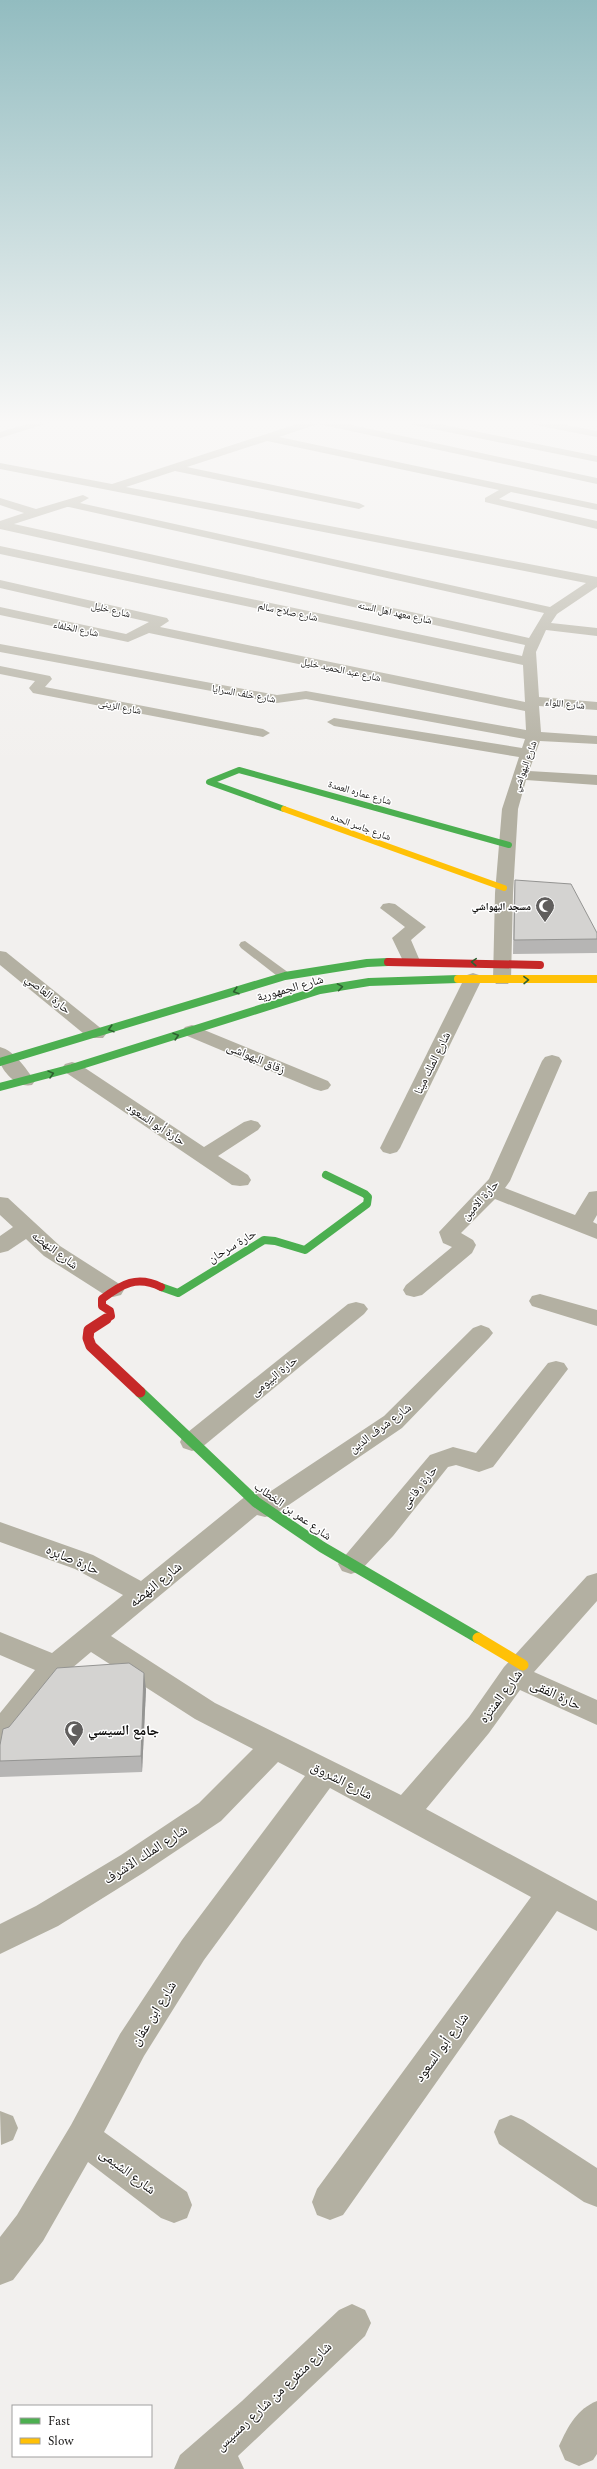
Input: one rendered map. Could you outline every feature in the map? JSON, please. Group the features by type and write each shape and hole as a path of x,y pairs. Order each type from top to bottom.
{"street":[{"name":"شارع معهد اهل السنه","path":"56,537 533,642"},
{"path":"219,537 552,611"},
{"path":"369,537 597,581"},
{"name":"شارع صلاح سالم","path":"0,550 529,662"},
{"name":"شارع البهواشي","path":"502,980 501,964 512,889 510,809 514,792 530,754 534,736 529,662 533,642 552,611 597,581"},
{"name":"شارع خليل","path":"0,584 162,621 150,629"},
{"name":"شارع الخلفاء","path":"0,611 124,638 133,637 150,629"},
{"path":"542,626 597,632"},
{"name":"شارع عبد الحميد خليل","path":"150,629 532,705"},
{"name":"شارع خلف السرايا","path":"0,648 278,699 306,695 534,736 597,740"},
{"name":"شارع الزينى","path":"0,670 45,678 36,688 38,690 263,733"},
{"name":"شارع اللواء","path":"532,705 597,706"},
{"path":"334,722 530,754"},
{"name":"شارع عماره العمدة","path":"210,784 211,780 239,770 510,845"},
{"path":"522,775 597,780"},
{"name":"شارع جاسر الحده","path":"210,784 512,889"},
{"path":"389,908 417,927 401,938 411,961"},
{"name":"حارة العاصي","path":"0,956 96,1034"},
{"name":"شارع الجمهورية","path":"3,1058 96,1034 285,976 367,963 411,961 547,965"},
{"name":"شارع الجمهورية","path":"0,1087 72,1068 320,990 369,982 473,979 597,979"},
{"name":"شارع الملك مينا","path":"390,1148 473,979"},
{"name":"زقاق البهواشى","path":"192,1031 321,1085"},
{"path":"3,1058 24,1081"},
{"name":"حارة الامين","path":"414,1290 464,1248 465,1245 451,1238 450,1232 499,1181 552,1061"},
{"name":"حارة أبو السعود","path":"72,1068 240,1180"},
{"path":"204,1156 251,1126"},
{"name":"حارة سرحان","path":"110,1318 111,1313 102,1306 102,1299 134,1277 142,1277 172,1294 178,1293 269,1239 278,1240 297,1250 305,1250 369,1200 365,1194 326,1175"},
{"path":"492,1190 589,1229 597,1197"},
{"name":"شارع النهضه","path":"0,1203 52,1251 114,1290"},
{"path":"0,1246 26,1228"},
{"path":"540,1301 597,1318"},
{"name":"حارة البيومى","path":"192,1442 356,1309"},
{"name":"شارع عمر بن الخطاب","path":"110,1318 89,1330 88,1338 90,1346 261,1505 351,1564 519,1670"},
{"name":"شارع شرف الدين","path":"261,1505 393,1422 416,1401 481,1333"},
{"name":"حارة رفاعى","path":"351,1564 399,1512 439,1461 447,1456 457,1455 476,1463 484,1461 556,1369"},
{"name":"شارع النهضه","path":"0,1734 56,1666 143,1594 261,1505"},
{"name":"حارة صابره","path":"0,1532 84,1562 143,1594"},
{"name":"شارع المنتزه","path":"405,1812 478,1725 519,1670 597,1583"},
{"name":"شارع الشروق","path":"90,1637 204,1711 405,1812 597,1917"},
{"path":"0,1643 56,1666"},
{"name":"حارة الفقى","path":"519,1670 597,1713"},
{"name":"شارع الملك الاشرف","path":"0,1940 47,1916 132,1864 210,1812 274,1747"},
{"name":"شارع ابن عفان","path":"0,2267 30,2228 83,2136 132,2045 193,1950 325,1772"},
{"name":"شارع أبو السعود","path":"330,2202 552,1893"},
{"path":"511,2132 597,2189"},
{"name":"شارع الشيمى","path":"83,2136 174,2205"},
{"name":"شارع متفرع من شارع رمسيس","path":"210,2463 256,2415 352,2323"}],"lane":[{"path":"245,945 285,976"}],"building":[{"name":"مسجد البهواشي","path":"515,880 571,884 597,933 597,939 514,940"},
{"name":"جامع السيسي","path":"129,1663 144,1673 141,1756 0,1761 0,1745 3,1729 9,1727 57,1668"}],"traffic: fast":[{"path":"284,809 209,782 239,770 509,845"},
{"path":"0,1062 285,976 367,963 388,962"},
{"path":"0,1087 72,1068 320,990 369,982 458,979"},
{"path":"161,1287 170,1292 178,1293 264,1240 280,1242 294,1248 305,1250 367,1204 368,1197 365,1194 326,1175"},
{"path":"140,1392 256,1502 322,1547 478,1638"}],"traffic: slow":[{"path":"284,809 504,888"},
{"path":"458,979 597,979"},
{"path":"478,1638 523,1665"}],"traffic: jam":[{"path":"388,962 540,965"},
{"path":"140,1392 91,1346 88,1338 89,1330 111,1316 110,1311 102,1306 102,1299 116,1288 130,1281 137,1280 144,1280 161,1287"}],"place":[{"name":"مسجد البهواشي","path":"545,923"},
{"name":"جامع السيسي","path":"74,1747"}]}
